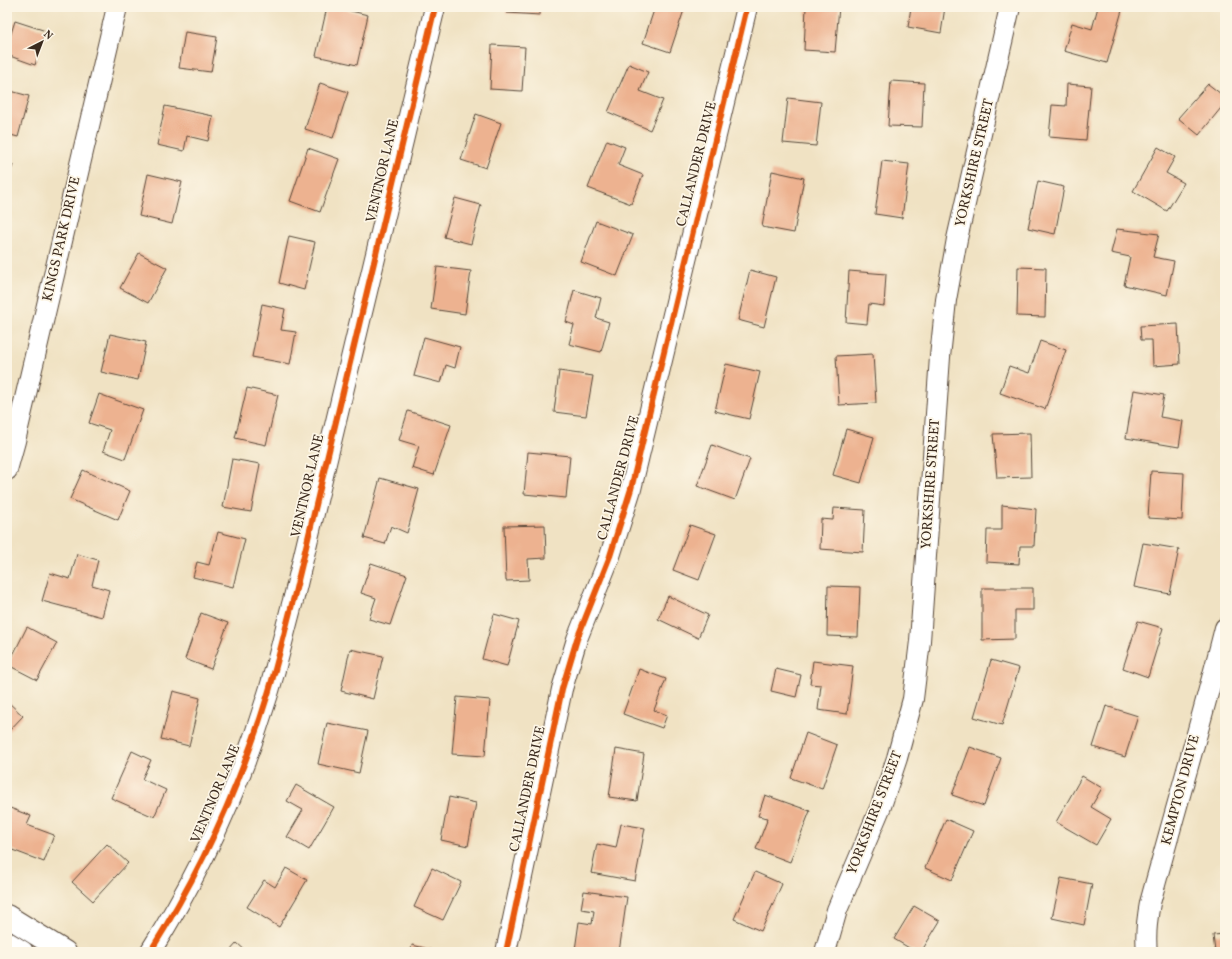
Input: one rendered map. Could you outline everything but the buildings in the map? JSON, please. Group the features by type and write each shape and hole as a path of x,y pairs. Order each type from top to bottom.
{"street":[{"name":"KINGS PARK DRIVE","path":"7,470 117,7"},
{"name":"VENTNOR LANE","path":"150,952 198,866 227,804 255,734 268,693 296,589 435,7"},
{"name":"CALLANDER DRIVE","path":"506,952 562,688 577,639 610,556 630,490 747,7"},
{"name":"YORKSHIRE STREET","path":"825,952 837,910 881,806 897,758 912,699 920,641 940,357 946,300 957,239 1010,7"},
{"name":"KEMPTON DRIVE","path":"1147,952 1147,920 1150,903 1193,743 1218,687 1225,628"},
{"path":"7,916 65,952"},
{"path":"7,943 22,952"}],"cycle path":[{"path":"150,952 186,891 218,827 245,761 268,694 294,597 435,7"},
{"path":"506,952 562,689 577,639 610,556 631,489 747,7"}]}
